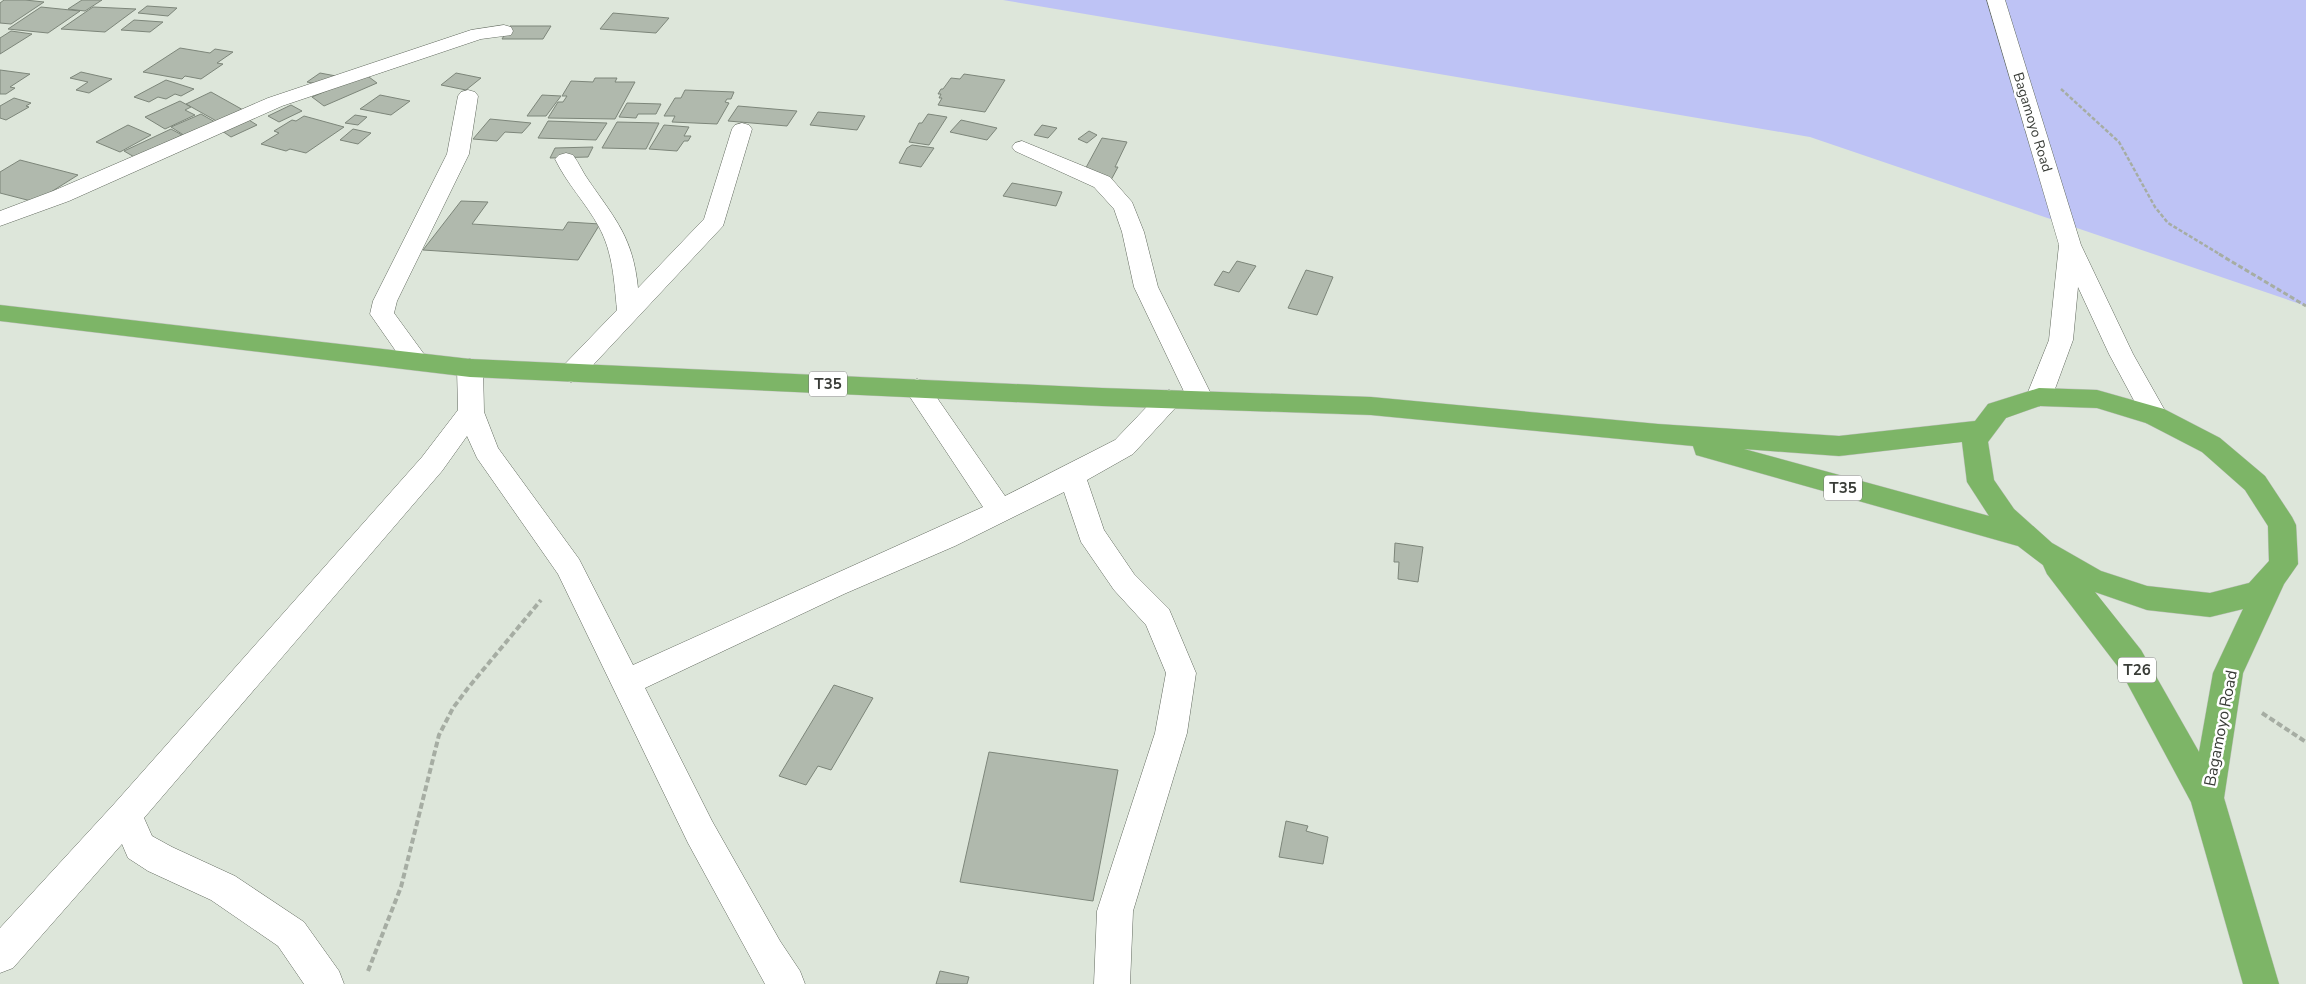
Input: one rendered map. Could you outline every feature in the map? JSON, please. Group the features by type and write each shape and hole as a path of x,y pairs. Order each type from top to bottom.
{"highway":[{"name":"T35","path":"0,313 470,368 1371,406 1658,434 1839,446 1984,430"},
{"name":"Bagamoyo Road","path":"2039,397 2097,399 2155,416 2210,445 2255,483 2282,525 2284,564 2272,578 2228,673 2207,798"},
{"path":"2039,397 1997,411 1975,441 1981,482 2004,517 2038,546 2091,579 2147,598 2210,605 2258,592 2272,578"},
{"name":"T35","path":"1658,434 2038,546"},
{"name":"Bagamoyo Road","path":"2038,546 2130,659 2207,798 2261,984"}],"street":[{"name":"Bagamoyo Road","path":"1996,0 2070,245 2122,354 2155,416"},
{"path":"0,219 62,196 274,102 478,34 504,31"},
{"path":"416,361 382,314 385,301 458,154 468,96"},
{"path":"571,373 715,221 742,129"},
{"path":"1022,147 1102,182 1124,207 1133,232 1146,287 1201,400"},
{"path":"566,159 577,181 616,239 621,250 629,313"},
{"name":"Bagamoyo Road","path":"2039,397 2061,340 2070,245"},
{"path":"470,368 471,412 486,451 569,567 700,832 767,954 786,984"},
{"path":"917,388 1000,511"},
{"path":"626,682 1000,511 1072,476 1124,447 1170,399"},
{"path":"0,954 126,815 432,464 471,412"},
{"path":"1072,476 1091,534 1124,582 1158,618 1181,673 1171,733 1115,911 1112,984"},
{"path":"126,815 140,847 160,859 223,888 291,934 326,984"}],"path":[{"path":"2011,50 2060,89 2114,137 2125,151 2156,210 2168,223 2306,306"},
{"path":"366,975 401,887 439,736 453,708 468,688 569,567"}],"shaded area":[{"path":"1003,0 2306,0 2306,306 1810,137"}],"building":[{"path":"4,0 44,2 11,24 0,23 0,3"},
{"path":"82,0 102,0 85,11 68,9"},
{"path":"147,6 177,8 168,16 138,13"},
{"path":"41,7 80,11 48,33 8,29"},
{"path":"93,7 136,9 105,32 61,29"},
{"path":"613,13 669,18 656,33 600,29"},
{"path":"134,20 163,22 150,32 121,30"},
{"path":"510,26 551,26 543,39 502,39"},
{"path":"11,31 32,34 0,54 0,38"},
{"path":"180,48 210,53 215,49 233,52 217,63 223,64 201,79 185,76 182,79 143,72"},
{"path":"0,70 30,74 10,87 15,88 6,94 0,94"},
{"path":"81,72 112,79 89,93 76,90 88,82 70,78"},
{"path":"320,73 336,76 323,85 307,82"},
{"path":"456,73 481,78 466,90 441,85"},
{"path":"365,74 377,83 324,106 312,97"},
{"path":"964,74 1005,80 985,112 938,105 942,98 939,98 941,94 938,94 941,89 951,78 960,79"},
{"path":"595,78 617,78 615,82 635,82 615,119 548,118 558,102 563,102 567,96 562,96 571,81 593,82"},
{"path":"166,80 194,89 181,96 175,94 166,99 158,97 149,102 134,97"},
{"path":"685,90 734,92 731,99 727,99 725,102 729,103 717,124 672,122 675,116 664,116 675,98 681,98"},
{"path":"211,92 245,111 220,123 186,104"},
{"path":"380,95 410,101 391,115 360,109"},
{"path":"542,95 561,96 546,116 527,116"},
{"path":"14,98 31,103 26,106 29,107 6,120 0,118 0,106"},
{"path":"180,101 191,107 185,110 195,115 165,129 145,117"},
{"path":"627,103 661,104 656,114 638,114 636,118 619,117"},
{"path":"291,105 302,111 279,122 268,116"},
{"path":"738,106 797,111 787,126 728,121"},
{"path":"818,112 865,116 857,130 810,125"},
{"path":"201,114 215,122 185,136 171,127"},
{"path":"928,114 947,117 929,145 909,142 919,123 922,123"},
{"path":"355,115 367,117 358,125 345,123"},
{"path":"304,116 344,127 306,153 290,149 286,151 261,144 279,133 274,131 292,120 296,121"},
{"path":"244,117 257,125 231,137 219,129"},
{"path":"490,119 531,123 522,133 505,132 497,141 473,139"},
{"path":"961,120 997,128 987,140 950,132"},
{"path":"548,121 607,123 596,140 538,138"},
{"path":"617,122 659,123 646,149 602,148"},
{"path":"128,125 151,135 120,152 96,142"},
{"path":"664,125 689,127 684,136 691,136 688,141 684,141 677,151 649,149"},
{"path":"1042,125 1057,128 1048,138 1034,135"},
{"path":"171,129 182,135 136,158 124,151"},
{"path":"353,129 371,133 358,144 340,140"},
{"path":"1089,131 1097,135 1087,143 1078,139"},
{"path":"1102,138 1127,142 1111,180 1082,175"},
{"path":"912,145 934,148 921,167 899,163 907,148"},
{"path":"593,147 588,157 550,158 555,148"},
{"path":"20,160 78,175 35,202 0,193 0,172"},
{"path":"1012,183 1062,192 1056,206 1003,196"},
{"path":"461,201 488,202 472,224 563,230 568,222 600,224 578,260 423,250"},
{"path":"1237,261 1256,266 1239,292 1214,285 1223,271 1229,273"},
{"path":"1306,270 1333,277 1317,315 1288,308"},
{"path":"1395,543 1423,547 1418,582 1398,579 1399,562 1394,562"},
{"path":"834,685 873,698 831,770 818,766 806,785 779,776"},
{"path":"989,752 1118,770 1093,901 960,882"},
{"path":"1286,821 1308,826 1306,831 1328,837 1323,864 1279,857"},
{"path":"940,971 969,977 967,984 936,984"}]}
